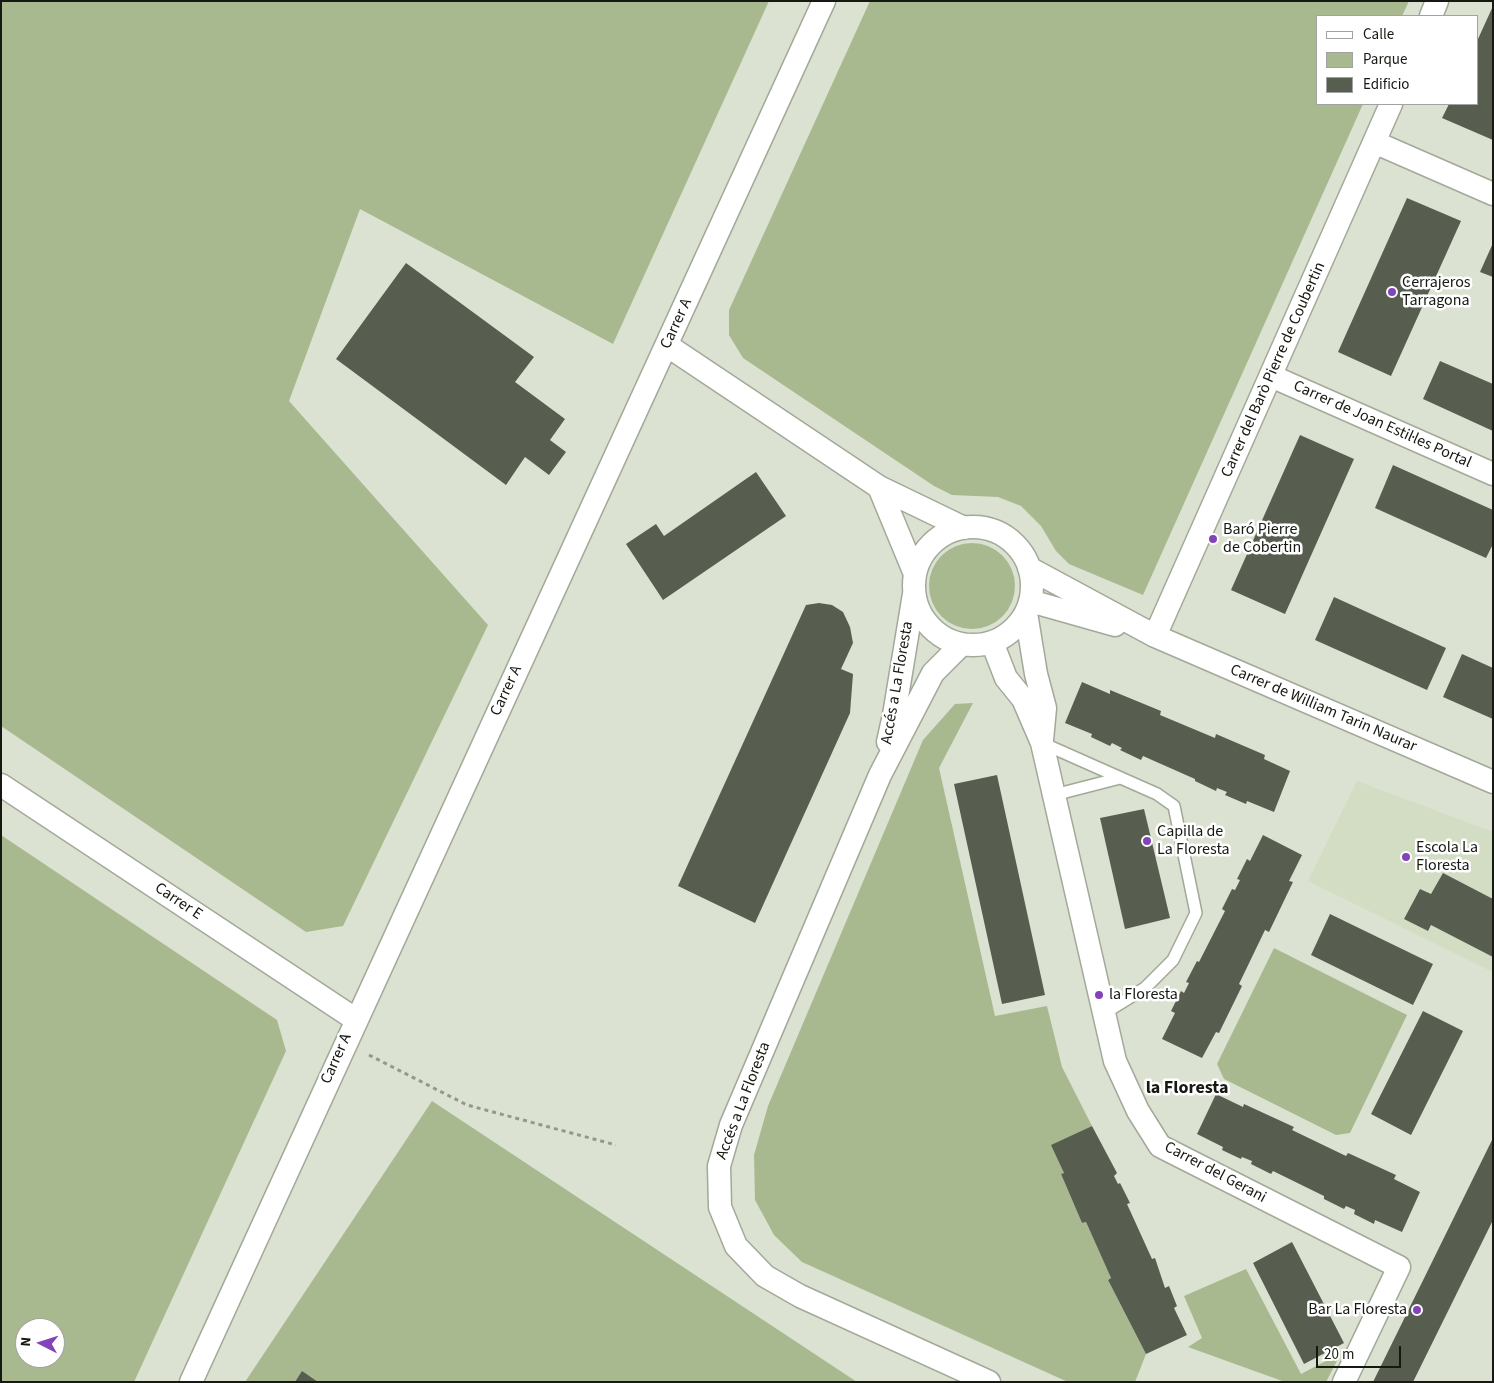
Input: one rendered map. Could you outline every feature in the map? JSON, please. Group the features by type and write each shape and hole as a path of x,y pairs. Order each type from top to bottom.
{"street":[{"name":"Carrer A","path":"191,1382 344,1042 668,346 824,1"},
{"path":"1430,15 1437,1"},
{"name":"Carrer del Barò Pierre de Coubertin","path":"1155,636 1392,105"},
{"path":"1374,142 1493,194"},
{"path":"668,346 879,487 964,528"},
{"name":"Carrer de Joan Estil·les Portal","path":"1271,376 1493,474"},
{"path":"879,487 915,583 917,606 924,620 947,640 977,645 992,642 1006,636 1017,626 1028,607 1032,585 1029,568 1022,553 1004,536 980,528 964,528 947,533 932,543 921,558 915,583"},
{"name":"Carrer de William Tarin Naurar","path":"1029,568 1155,636 1493,782"},
{"name":"Accés a La Floresta","path":"880,775 894,715 915,583"},
{"name":"Carrer de William Tarin Naurar","path":"1028,607 1155,636"},
{"name":"Carrer del Gerani","path":"1028,607 1036,674 1045,708 1042,743"},
{"name":"Carrer del Gerani","path":"992,642 1006,678 1023,699 1042,743 1114,1061 1138,1111 1160,1146 1399,1267 1344,1382"},
{"name":"Accés a La Floresta","path":"962,644 933,673 880,775 731,1125 718,1166 720,1207 736,1246 765,1276 800,1296 989,1382"},
{"name":"Carrer E","path":"1,785 355,1020"}],"lane":[{"path":"1042,743 1157,794 1174,806 1196,913 1173,960 1144,988 1104,1014"},
{"path":"1054,794 1120,778"}],"path":[{"path":"344,1042 467,1106 616,1145"}],"shaded area":[{"name":"Escola La Floresta","path":"1357,781 1493,832 1493,972 1308,881"}],"green space":[{"path":"1,1 769,1 613,344 360,209 289,401 488,625 343,926 306,932 1,726"},
{"path":"870,1 1409,1 1402,15 1316,15 1316,105 1363,105 1143,595 1069,564 1056,551 1041,526 1021,506 998,497 952,495 934,486 743,358 729,335 729,310"},
{"path":"972,543 989,546 1003,555 1012,569 1015,586 1012,603 1003,617 989,626 972,629 955,626 941,617 932,603 929,586 932,569 941,555 955,546"},
{"path":"973,703 939,768 995,1016 1047,1006 1062,1067 1092,1126 1052,1145 1064,1173 1061,1174 1082,1223 1086,1222 1111,1278 1108,1280 1146,1354 1135,1382 1068,1382 802,1262 774,1235 755,1200 754,1155 768,1106 923,740 955,704"},
{"path":"1,835 277,1020 286,1051 134,1382 1,1382"},
{"path":"1274,948 1407,1015 1350,1133 1336,1135 1224,1079 1217,1064"},
{"path":"432,1101 857,1382 245,1382"},
{"path":"1246,1269 1301,1374 1341,1353 1326,1382 1285,1382 1188,1347 1202,1338 1184,1296"}],"building":[{"path":"1493,6 1493,140 1442,118 1448,105 1479,105 1479,37"},
{"path":"1407,198 1461,221 1391,376 1338,352"},
{"path":"1493,243 1493,277 1480,272"},
{"path":"406,263 534,357 515,382 565,419 550,440 566,452 549,475 525,457 506,485 336,359"},
{"path":"1440,361 1493,384 1493,431 1423,399"},
{"path":"1300,435 1354,459 1285,614 1231,590"},
{"path":"1393,465 1493,510 1493,544 1486,558 1375,508"},
{"path":"756,472 786,516 663,600 626,544 656,524 664,536"},
{"path":"1334,597 1446,648 1427,690 1315,640"},
{"path":"819,603 832,605 843,612 850,627 853,643 841,669 853,674 850,713 755,923 678,886 806,605"},
{"path":"1462,654 1493,668 1493,719 1443,697"},
{"path":"1082,682 1110,694 1110,690 1161,711 1160,715 1215,738 1216,734 1265,755 1264,759 1290,771 1274,812 1247,801 1246,804 1225,795 1227,792 1217,788 1216,791 1195,781 1195,779 1143,756 1141,760 1120,750 1122,748 1112,743 1110,746 1091,737 1092,734 1065,723"},
{"path":"997,775 1045,995 1002,1004 954,784"},
{"path":"1144,809 1170,918 1125,929 1100,818"},
{"path":"1263,835 1302,855 1289,881 1293,882 1269,932 1265,930 1239,984 1242,986 1219,1033 1216,1032 1202,1058 1162,1039 1175,1013 1171,1011 1181,991 1184,993 1189,983 1186,982 1197,961 1199,962 1225,911 1222,909 1232,889 1235,890 1240,880 1237,879 1247,859 1250,861"},
{"path":"1443,873 1493,899 1493,957 1431,925 1428,931 1404,919 1420,889 1431,894"},
{"path":"1330,914 1433,964 1413,1005 1311,955"},
{"path":"1423,1011 1463,1031 1411,1135 1371,1114"},
{"path":"1216,1094 1243,1107 1244,1104 1294,1127 1292,1130 1346,1156 1348,1153 1396,1175 1394,1179 1420,1192 1402,1232 1375,1220 1374,1224 1354,1214 1355,1210 1346,1206 1344,1209 1324,1199 1324,1196 1273,1171 1271,1174 1251,1164 1252,1161 1242,1157 1241,1159 1222,1150 1223,1147 1197,1134"},
{"path":"1092,1126 1117,1173 1114,1176 1118,1184 1120,1183 1130,1203 1127,1204 1152,1259 1155,1258 1165,1288 1169,1286 1177,1306 1174,1308 1187,1335 1146,1354 1108,1280 1111,1278 1086,1222 1082,1223 1061,1174 1064,1173 1051,1145"},
{"path":"1493,1138 1493,1220 1413,1382 1373,1382"},
{"path":"1292,1242 1344,1343 1304,1364 1253,1263"},
{"path":"302,1371 318,1382 295,1382"}],"place":[{"name":"Cerrajeros Tarragona","path":"1392,292"},
{"name":"Baró Pierre de Cobertin","path":"1213,539"},
{"name":"Capilla de La Floresta","path":"1147,841"},
{"name":"Escola La Floresta","path":"1406,857"},
{"name":"la Floresta","path":"1099,995"},
{"name":"Bar La Floresta","path":"1417,1310"}],"district":[{"name":"la Floresta","path":"1187,1089"}]}
